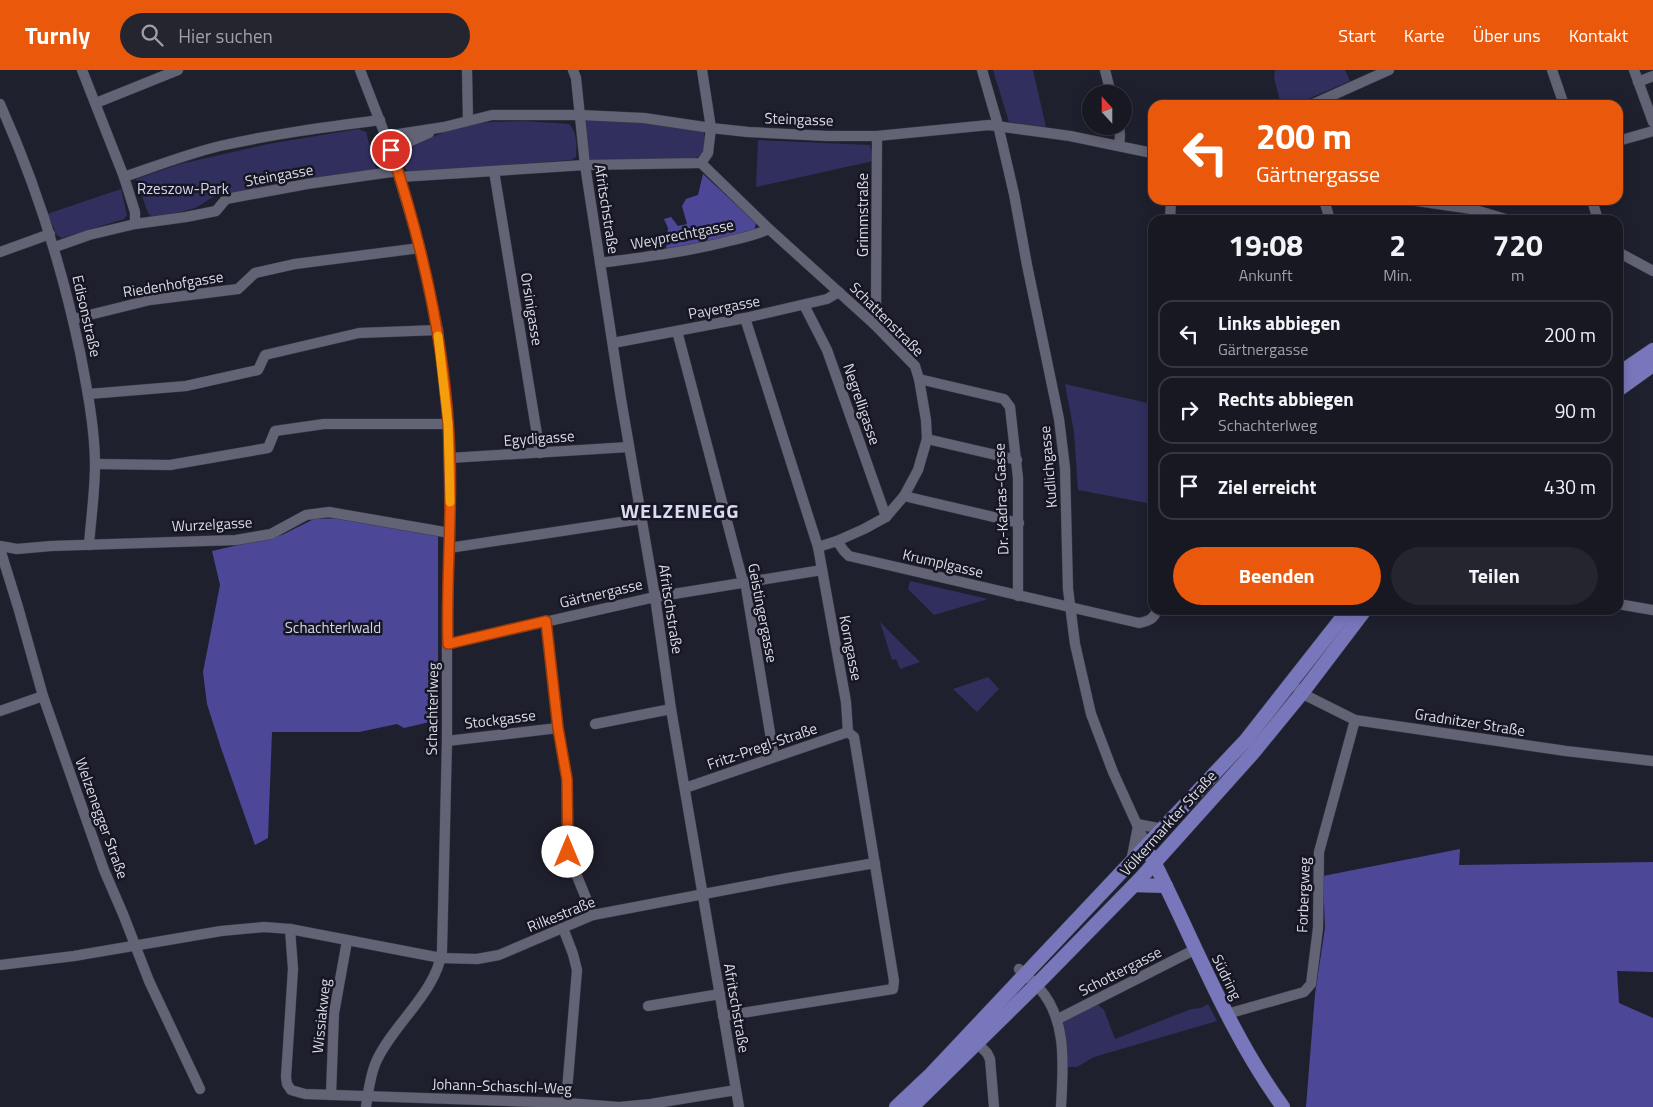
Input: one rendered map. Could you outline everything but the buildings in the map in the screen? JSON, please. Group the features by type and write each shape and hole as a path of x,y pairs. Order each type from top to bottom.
{"main road":[{"path":"1623,372 1651,359"},
{"path":"1623,385 1651,359"},
{"name":"Völkermarkter Straße","path":"896,1107 931,1074 980,1022 1032,981 1134,884 1169,846 1253,753 1345,615"},
{"name":"Völkermarkter Straße","path":"912,1107 976,1042 1032,981 1131,862 1296,688 1361,615"},
{"path":"1131,862 1150,856 1169,846"},
{"path":"1134,884 1165,884 1169,846"},
{"name":"Südring","path":"1150,856 1227,1014 1248,1053 1283,1107"}],"street":[{"path":"82,70 124,177 135,212 135,224"},
{"path":"96,103 178,70"},
{"name":"Schachterlweg","path":"360,70 391,150 420,248 438,330 450,458 447,741 441,958 428,985 381,1053 373,1073 366,1107"},
{"path":"466,70 468,120"},
{"name":"Afritschstraße","path":"573,70 576,78 585,165 629,447 739,1107"},
{"path":"701,163 708,153 711,128 702,70"},
{"name":"Kudlichgasse","path":"982,70 998,125 1014,194 1060,419 1065,468 1070,606 1076,644 1091,714 1113,772 1138,825 1150,856"},
{"path":"1105,70 1109,85"},
{"path":"1322,100 1389,70"},
{"path":"1552,70 1562,100"},
{"path":"1634,70 1653,122"},
{"path":"1638,82 1653,76"},
{"name":"Edisonstraße","path":"0,104 30,174 55,247 89,394 95,464 89,545"},
{"name":"Steingasse","path":"391,150 444,127 468,120 492,116 580,115 644,118 711,128 792,135 877,136 959,127 998,125 1070,136 1148,152"},
{"path":"124,177 189,154 220,146 292,132 380,120"},
{"name":"Steingasse","path":"386,136 444,127"},
{"path":"1623,140 1653,131"},
{"path":"1118,146 1120,135"},
{"name":"Grimmstraße","path":"874,324 876,309 877,136"},
{"name":"Steingasse","path":"55,247 135,224 216,211 226,199 307,184 399,174 494,171 585,165 701,163"},
{"name":"Schattenstraße","path":"701,163 769,229 874,324 915,366 926,420 927,439 920,465 904,496 886,517 837,541"},
{"name":"Orsinigasse","path":"494,171 540,453"},
{"path":"1444,205 1472,209 1492,215"},
{"name":"Weyprechtgasse","path":"600,263 709,246 769,229"},
{"path":"0,252 50,234"},
{"name":"Riedenhofgasse","path":"73,319 150,300 238,289 256,273 295,264 420,248"},
{"path":"1623,255 1653,271"},
{"name":"Payergasse","path":"613,343 804,305 827,299 839,292"},
{"name":"Negrelligasse","path":"804,305 828,350 886,517"},
{"name":"Korngasse","path":"723,1016 893,989 894,981 854,737 848,732 846,702 818,547 745,318"},
{"path":"89,394 186,386 258,370 265,355 359,333 438,330"},
{"name":"Geistingergasse","path":"677,331 743,582 746,587 774,757"},
{"name":"Dr.-Kadras-Gasse","path":"919,379 1004,399 1010,407 1017,460 1019,523 1018,596"},
{"path":"95,464 170,465 268,448 275,431 324,424 448,424"},
{"path":"927,439 1017,460"},
{"name":"Egydigasse","path":"450,458 629,447"},
{"path":"904,496 1019,523"},
{"name":"Wurzelgasse","path":"0,547 17,549 236,540 271,534 306,515 329,512 450,533"},
{"path":"449,548 641,519"},
{"path":"818,547 837,541"},
{"name":"Krumplgasse","path":"837,541 849,556 1018,596 1070,606"},
{"name":"Welzenegger Straße","path":"0,547 43,696 104,870 149,981 200,1089"},
{"name":"Gärtnergasse","path":"448,644 654,597 822,570"},
{"path":"1623,605 1653,610"},
{"path":"1070,606 1140,623 1149,621 1155,615"},
{"path":"546,621 558,728 567,779 568,852 593,915"},
{"name":"Gradnitzer Straße","path":"1296,688 1355,720 1566,751 1653,761"},
{"path":"0,711 43,696"},
{"path":"595,724 672,709"},
{"name":"Forbergweg","path":"1227,1014 1304,992 1311,984 1318,928 1319,852 1355,720"},
{"name":"Stockgasse","path":"447,741 558,728"},
{"name":"Fritz-Pregl-Straße","path":"685,788 848,732"},
{"path":"1131,862 1138,825 1163,829"},
{"name":"Rilkestraße","path":"0,965 241,929 273,927 441,958 463,960 489,958 518,948 593,915 875,864"},
{"path":"563,928 577,970 566,1103"},
{"name":"Johann-Schaschl-Weg","path":"290,929 293,969 287,1084 291,1090 305,1094 566,1103 619,1107 651,1104 736,1090"},
{"name":"Wissiakweg","path":"331,1095 334,1013 347,941"},
{"name":"Schottergasse","path":"1058,1019 1196,949"},
{"path":"1032,981 1058,1019 1063,1064 1061,1107"},
{"path":"648,1006 720,994"},
{"path":"980,1022 976,1042 990,1059 994,1107"}],"green space":[{"path":"993,70 1033,70 1046,127 1009,122"},
{"path":"1275,70 1345,70 1350,81 1306,100 1280,100 1274,78"},
{"path":"585,120 630,121 704,131 704,150 699,156 691,160 590,160"},
{"path":"524,121 569,124 575,135 576,157 571,160 408,172 403,165 403,155 408,150 425,140 446,132 479,123"},
{"name":"Rzeszow-Park","path":"358,129 366,132 376,169 220,194 192,209 152,217 148,213 136,179 180,164 268,144"},
{"path":"758,140 870,145 873,161 756,187"},
{"path":"703,174 756,223 754,232 666,251 668,228 664,219 671,217 678,226 687,224 682,206 686,199 698,195"},
{"path":"121,189 127,215 124,219 62,238 57,235 47,214"},
{"path":"1065,384 1148,403 1148,503 1078,490 1074,432"},
{"name":"Schachterlwald","path":"344,518 438,533 438,720 404,728 397,724 359,732 272,732 268,838 255,845 207,704 203,672 220,585 212,551 282,535 314,519"},
{"path":"910,581 988,599 934,615 908,589"},
{"path":"880,622 920,662 900,669 896,659 892,660"},
{"path":"988,677 999,689 977,712 953,689"},
{"path":"1460,849 1459,865 1653,862 1653,972 1617,971 1619,1003 1653,1018 1653,1107 1306,1107 1315,994 1325,928 1323,876"},
{"path":"1208,1004 1217,1021 1094,1057 1077,1067 1067,1067 1063,1023 1079,1012 1098,1005 1104,1010 1115,1039"}],"slow traffic":[{"path":"438,336 448,424 450,502"}],"district":[{"name":"WELZENEGG","path":"680,510"}],"route":[{"path":"391,150 420,248 438,330 450,458 448,644 546,621 558,728 567,779 568,852"}]}
